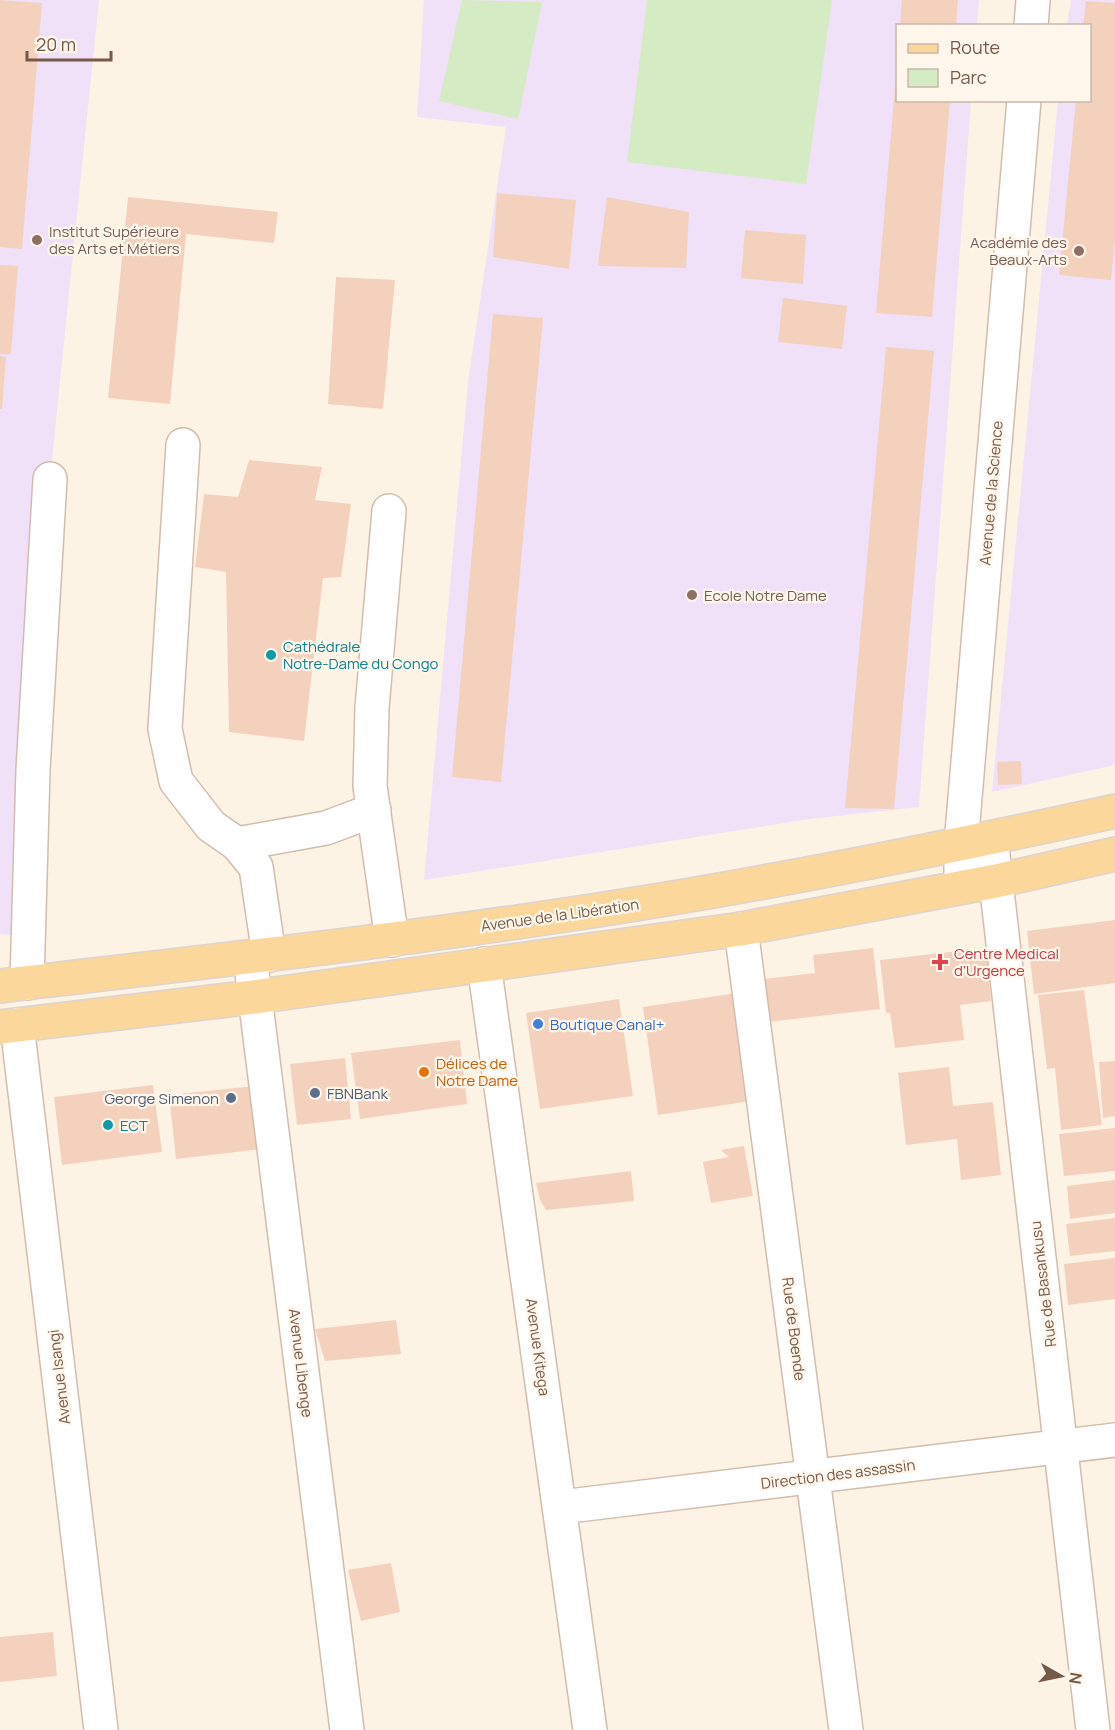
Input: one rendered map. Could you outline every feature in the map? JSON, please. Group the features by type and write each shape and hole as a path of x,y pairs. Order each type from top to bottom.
{"main road":[{"name":"Avenue de la Libération","path":"14,984 392,940 636,904 976,842 1115,811"},
{"path":"9,1026 254,997 741,928 996,880 1115,854"}],"street":[{"path":"1031,24 1033,0"},
{"name":"Avenue de la Science","path":"961,886 976,842 1024,102"},
{"name":"Avenue Libenge","path":"183,445 165,729 176,781 211,826 237,844 256,867 259,956 254,997 347,1730"},
{"path":"14,984 33,770 50,479"},
{"path":"389,511 372,708 370,786 392,940"},
{"path":"237,844 326,828 374,810"},
{"name":"Rue de Basankusu","path":"976,842 996,880 1093,1730"},
{"name":"Rue de Boende","path":"741,928 846,1730"},
{"name":"Avenue Kitega","path":"484,964 561,1507 590,1730"},
{"name":"Avenue Isangi","path":"9,1026 101,1730"},
{"name":"Direction des assassin","path":"561,1507 1115,1440"}],"shaded area":[{"name":"Institut Supérieure des Arts et Métiers","path":"0,0 99,0 50,479 29,937 0,934"},
{"name":"Ecole Notre Dame","path":"424,0 979,0 977,24 896,24 896,102 971,102 919,807 809,819 424,880 468,382 506,127 417,117"},
{"name":"Académie des Beaux-Arts","path":"1071,0 1115,0 1115,765 992,792 1058,102 1091,102 1091,24 1067,24"}],"green space":[{"path":"462,0 542,2 518,119 439,101"},
{"path":"647,0 832,0 806,184 627,162"}],"building":[{"path":"0,0 42,3 22,249 0,247"},
{"path":"902,0 958,0 956,24 900,24"},
{"path":"1086,1 1115,3 1115,241 1111,280 1059,275 1076,102 1091,102 1091,24 1083,24"},
{"path":"896,74 896,102 950,102 932,317 876,313"},
{"path":"497,193 576,200 569,269 493,257"},
{"path":"128,197 278,212 274,243 186,234 170,404 108,398"},
{"path":"607,197 689,212 686,268 601,266 598,264"},
{"path":"745,230 806,235 803,284 741,278"},
{"path":"0,265 18,266 11,354 0,354"},
{"path":"336,277 395,280 383,409 328,404"},
{"path":"783,298 847,306 842,349 778,342"},
{"path":"493,314 543,318 501,782 452,777"},
{"path":"886,347 934,351 894,809 845,808"},
{"path":"0,356 6,357 2,409 0,409"},
{"name":"Cathédrale Notre-Dame du Congo","path":"249,460 322,467 315,500 351,504 341,577 323,578 304,741 229,732 226,572 195,567 204,494 238,497"},
{"path":"1021,761 1022,784 998,785 997,762"},
{"path":"1115,920 1115,983 1034,994 1027,931"},
{"path":"873,948 880,1009 768,1022 764,979 815,973 813,955"},
{"path":"986,948 991,1001 960,1005 964,1040 895,1048 890,1013 886,1013 880,960"},
{"path":"1084,990 1102,1125 1061,1130 1055,1068 1047,1069 1038,995"},
{"path":"743,992 758,1100 658,1115 643,1007"},
{"path":"619,999 633,1096 540,1109 526,1013"},
{"path":"460,1040 467,1104 360,1119 351,1053"},
{"path":"345,1058 351,1119 297,1125 290,1064"},
{"path":"1115,1061 1115,1116 1103,1118 1099,1062"},
{"path":"949,1067 953,1106 993,1102 1001,1175 961,1180 957,1139 906,1145 898,1073"},
{"name":"ECT","path":"153,1085 162,1152 62,1165 54,1097"},
{"path":"255,1086 262,1149 176,1159 169,1095"},
{"path":"1115,1128 1115,1171 1064,1176 1059,1134"},
{"path":"744,1146 753,1196 711,1203 703,1162 729,1157 721,1150"},
{"path":"631,1171 634,1201 546,1210 540,1200 536,1183"},
{"path":"1115,1180 1115,1213 1070,1219 1067,1186"},
{"path":"1115,1218 1115,1251 1070,1256 1066,1224"},
{"path":"1115,1258 1115,1299 1068,1305 1064,1264"},
{"path":"396,1320 401,1354 325,1361 315,1329"},
{"path":"391,1563 400,1612 361,1621 348,1570"},
{"path":"53,1632 57,1676 0,1682 0,1637"}],"place":[{"name":"Institut Supérieure des Arts et Métiers","path":"37,240"},
{"name":"Académie des Beaux-Arts","path":"1079,251"},
{"name":"Ecole Notre Dame","path":"692,595"},
{"name":"Cathédrale Notre-Dame du Congo","path":"271,655"},
{"name":"Centre Medical d'Urgence","path":"940,962"},
{"name":"Boutique Canal+","path":"538,1024"},
{"name":"Délices de Notre Dame","path":"424,1072"},
{"name":"FBNBank","path":"315,1093"},
{"name":"George Simenon","path":"231,1098"},
{"name":"ECT","path":"108,1125"}]}
